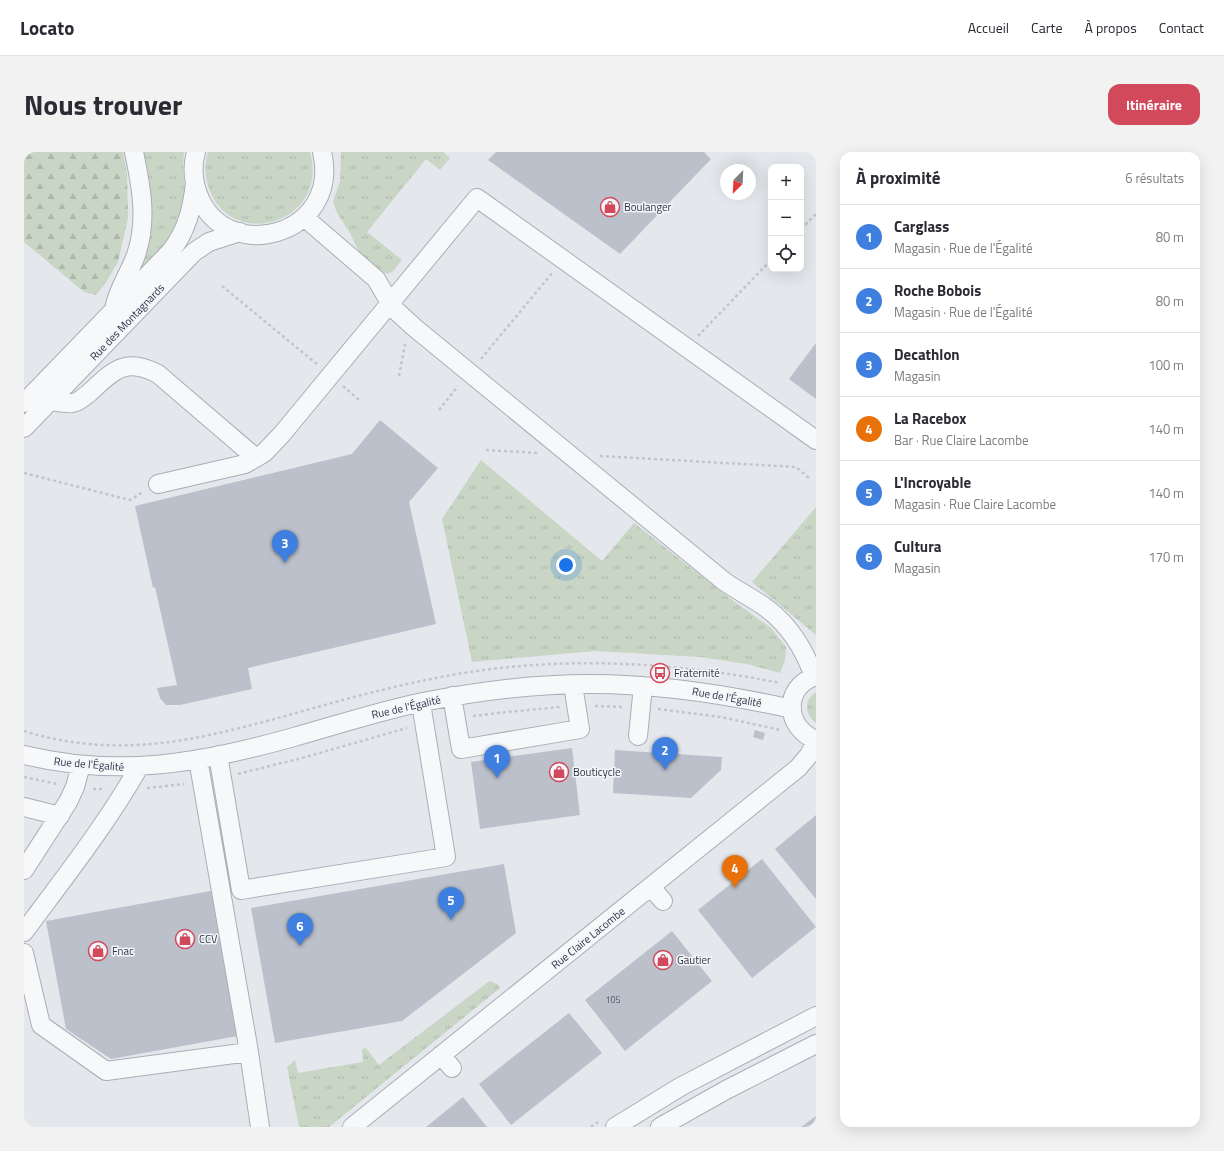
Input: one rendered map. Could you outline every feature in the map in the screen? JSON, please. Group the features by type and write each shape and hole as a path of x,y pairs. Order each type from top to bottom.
{"street":[{"path":"113,312 118,293 131,269 142,233 142,197 134,152"},
{"path":"195,155 195,183 199,196 211,214 221,223 240,232 254,235 274,233 293,226 304,217 317,200 322,187 324,166 322,152"},
{"name":"Rue des Montagnards","path":"24,403 161,263 178,243 190,215 195,183"},
{"path":"158,484 245,464 264,453 477,198 816,440"},
{"path":"304,217 376,279 385,292 390,303 415,328 725,582 771,612 789,630 809,661 815,676 805,682 798,689 793,699 792,709 794,720 799,729 816,741"},
{"name":"Rue des Montagnards","path":"24,428 194,252 208,242 240,232"},
{"path":"50,401 72,404 82,399 115,370 126,366 138,366 149,369 158,374 256,458"},
{"path":"452,696 461,749 580,730 572,684"},
{"name":"Rue de l'Égalité","path":"24,754 55,762 81,765 139,767 180,763 263,745 388,710 452,696 509,688 572,684 643,686 719,695 792,709"},
{"path":"638,736 643,686"},
{"path":"218,755 241,890 446,857 420,703"},
{"name":"Rue Claire Lacombe","path":"352,1127 446,1062 548,980 651,887 798,768 809,755 816,741"},
{"path":"198,759 249,1052 260,1127"},
{"path":"24,870 68,802 81,765"},
{"path":"24,932 98,830 139,767"},
{"path":"24,807 60,816"},
{"path":"651,887 663,901"},
{"path":"24,953 41,1025 106,1071 249,1052"},
{"path":"615,1127 680,1087 816,1016"},
{"path":"660,1127 726,1090 816,1044"}],"path":[{"path":"804,227 816,214"},
{"path":"439,410 563,259"},
{"path":"687,347 768,263"},
{"path":"222,286 359,400"},
{"path":"486,450 569,454"},
{"path":"598,456 796,467 809,478"},
{"path":"24,474 130,500 158,484"}],"green space":[{"path":"24,152 123,152 127,174 128,218 118,262 105,284 96,295 84,292 24,242"},
{"path":"141,152 184,152 183,167 186,202 180,225 136,282"},
{"path":"208,152 310,152 312,176 306,196 294,211 277,220 258,224 239,220 222,210 210,191 206,172"},
{"path":"341,152 443,152 450,158 440,170 426,159 367,232 402,260 392,272 388,274 381,272 361,256 350,233 337,213 333,202 340,181"},
{"path":"481,460 602,561 634,523 724,594 771,628 786,647 785,660 780,673 747,664 700,657 595,651 472,662 442,519"},
{"path":"816,507 816,635 752,582"},
{"path":"816,692 816,723 812,720 808,712 807,703"},
{"path":"491,981 500,988 329,1127 299,1127 287,1067 295,1060 298,1073 363,1062 362,1049 366,1048 379,1065"}],"building":[{"name":"Boulanger","path":"496,152 704,152 711,159 620,254 488,160"},
{"path":"816,343 816,399 789,379"},
{"path":"380,420 438,468 409,502 436,624 248,668 252,689 180,705 166,705 160,698 157,688 177,685 155,587 153,588 135,506 352,454"},
{"path":"755,730 765,733 763,740 753,737"},
{"path":"572,748 580,815 480,829 471,762"},
{"path":"615,750 722,757 721,770 691,798 613,793"},
{"path":"816,815 816,899 775,849"},
{"path":"762,859 816,927 752,978 698,910"},
{"path":"504,864 516,933 402,1021 275,1043 251,908"},
{"path":"216,890 243,1035 111,1059 66,1029 46,921"},
{"path":"672,931 712,981 625,1051 585,1000"},
{"path":"569,1013 602,1053 511,1125 479,1084"},
{"path":"463,1097 487,1127 426,1127"},
{"path":"816,1116 816,1127 801,1127"}],"place":[{"name":"Boulanger","path":"610,207"},
{"name":"Decathlon","path":"285,563"},
{"name":"Fraternité","path":"660,673"},
{"name":"Roche Bobois","path":"665,770"},
{"name":"Bouticycle","path":"559,772"},
{"name":"Carglass","path":"497,778"},
{"name":"La Racebox","path":"735,888"},
{"name":"L'Incroyable","path":"451,920"},
{"name":"CCV","path":"185,939"},
{"name":"Cultura","path":"300,946"},
{"name":"Fnac","path":"98,951"},
{"name":"Gautier","path":"663,960"}]}
